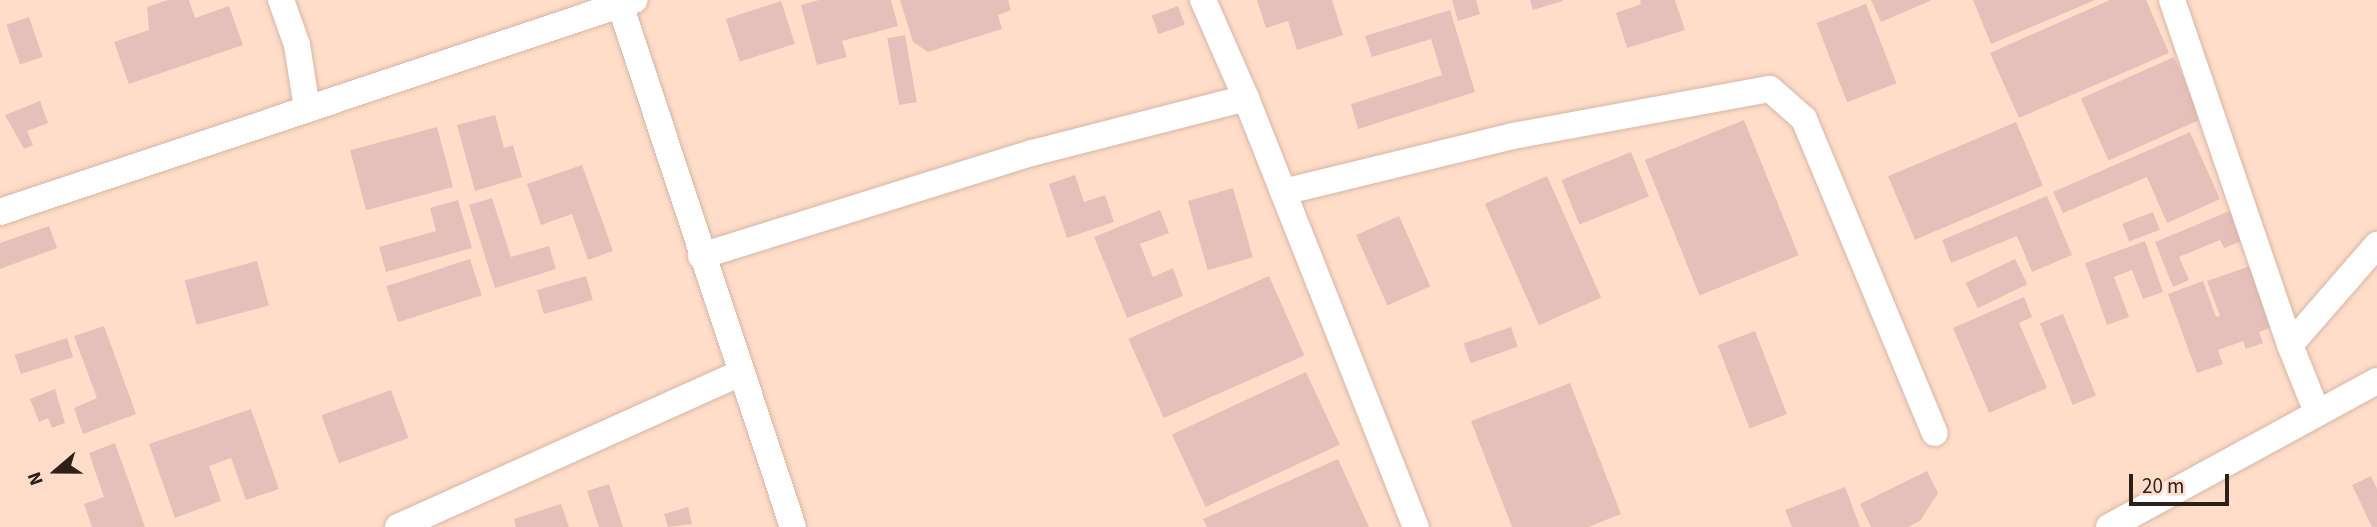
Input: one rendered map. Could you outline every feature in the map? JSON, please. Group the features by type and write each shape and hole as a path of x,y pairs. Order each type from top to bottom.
{"street":[{"path":"281,0 297,45 307,108"},
{"path":"1203,0 1246,98 1416,527"},
{"path":"2172,0 2290,345 2317,412"},
{"path":"0,212 627,2 701,256 793,527"},
{"path":"1283,192 1513,136 1770,89 1804,119 1935,433"},
{"path":"701,256 1032,153 1246,98"},
{"path":"2290,345 2377,246"},
{"path":"398,527 440,517 740,373"},
{"path":"2109,527 2377,381"}],"building":[{"path":"168,0 189,0 195,18 229,6 243,45 129,84 114,42 149,30 147,7"},
{"path":"819,0 891,0 898,26 842,41 847,57 817,65 801,5"},
{"path":"900,0 1008,0 1011,10 998,15 1002,29 928,52 913,42"},
{"path":"1257,0 1332,0 1343,35 1297,50 1288,21 1266,28"},
{"path":"1452,0 1476,0 1480,14 1458,21"},
{"path":"1530,0 1563,0 1563,1 1533,10"},
{"path":"1640,0 1675,0 1685,30 1627,48 1616,13 1641,4"},
{"path":"1871,0 1932,0 1881,22"},
{"path":"1973,0 2095,0 1991,44"},
{"path":"2110,0 2146,0 2169,53 2019,118 1990,53"},
{"path":"781,1 795,44 740,62 726,19"},
{"path":"1866,4 1896,83 1847,102 1817,23"},
{"path":"1178,6 1185,25 1159,34 1152,16"},
{"path":"1450,10 1475,92 1358,129 1351,104 1442,75 1431,39 1372,57 1365,36"},
{"path":"29,17 43,57 20,65 6,25"},
{"path":"905,35 917,102 899,105 887,38"},
{"path":"2174,57 2202,119 2108,161 2081,98"},
{"path":"40,101 48,123 27,131 33,145 24,149 5,115"},
{"path":"495,115 504,148 513,145 522,177 475,191 457,125"},
{"path":"1744,120 1799,255 1699,295 1645,160"},
{"path":"2016,122 2043,186 1915,240 1888,176"},
{"path":"437,127 453,187 366,210 350,150"},
{"path":"2190,132 2220,199 2167,223 2147,177 2063,213 2053,192"},
{"path":"1631,152 1649,197 1579,225 1561,180"},
{"path":"582,165 613,251 588,260 572,214 541,225 527,184"},
{"path":"1075,175 1084,202 1105,195 1114,222 1067,238 1049,184"},
{"path":"1547,176 1601,298 1539,325 1485,204"},
{"path":"1233,188 1253,257 1208,270 1188,201"},
{"path":"2047,196 2072,255 2032,272 2017,236 1951,263 1942,240"},
{"path":"492,198 511,257 549,246 556,269 495,288 469,205"},
{"path":"458,200 472,248 386,272 379,247 436,231 430,208"},
{"path":"1160,210 1169,233 1140,244 1153,277 1173,268 1183,296 1127,318 1094,237"},
{"path":"2232,210 2245,240 2224,248 2220,240 2179,257 2189,280 2173,287 2155,242"},
{"path":"2153,212 2160,230 2129,242 2122,224"},
{"path":"1399,216 1430,286 1387,305 1356,235"},
{"path":"49,226 57,248 0,269 0,243"},
{"path":"2145,241 2163,292 2143,299 2132,270 2114,277 2129,317 2107,325 2085,263"},
{"path":"470,259 482,295 398,322 386,286"},
{"path":"2015,259 2027,284 1978,308 1966,283"},
{"path":"257,261 269,305 196,325 185,280"},
{"path":"2253,265 2275,326 2259,332 2263,343 2246,349 2243,341 2218,350 2223,364 2197,373 2168,294 2203,281 2216,317 2220,316 2207,281"},
{"path":"586,276 593,300 544,314 537,290"},
{"path":"1269,276 1304,355 1164,418 1128,339"},
{"path":"2024,297 2032,317 2019,323 2047,388 1989,413 1953,328"},
{"path":"2063,314 2096,396 2073,405 2040,323"},
{"path":"104,326 136,414 83,434 74,408 97,398 74,336"},
{"path":"1511,327 1518,347 1471,363 1464,343"},
{"path":"1755,331 1787,414 1750,428 1718,345"},
{"path":"67,338 73,357 21,374 15,355"},
{"path":"1306,372 1340,445 1206,507 1172,435"},
{"path":"1570,383 1621,514 1588,527 1512,527 1471,421"},
{"path":"55,389 65,423 52,428 48,418 39,422 30,399"},
{"path":"391,390 408,438 339,463 321,415"},
{"path":"251,409 279,489 246,500 231,458 209,466 221,501 175,518 149,444"},
{"path":"115,443 145,527 92,527 84,504 104,497 89,453"},
{"path":"1338,459 1369,527 1207,527 1203,519"},
{"path":"1927,471 1938,493 1920,521 1908,527 1871,527 1860,504"},
{"path":"2371,476 2377,489 2377,527 2372,527 2352,485"},
{"path":"609,484 623,527 599,527 587,491"},
{"path":"1845,487 1860,527 1792,527 1785,510"},
{"path":"561,504 569,527 516,527 514,519"},
{"path":"688,507 692,524 668,527 664,514"}]}
